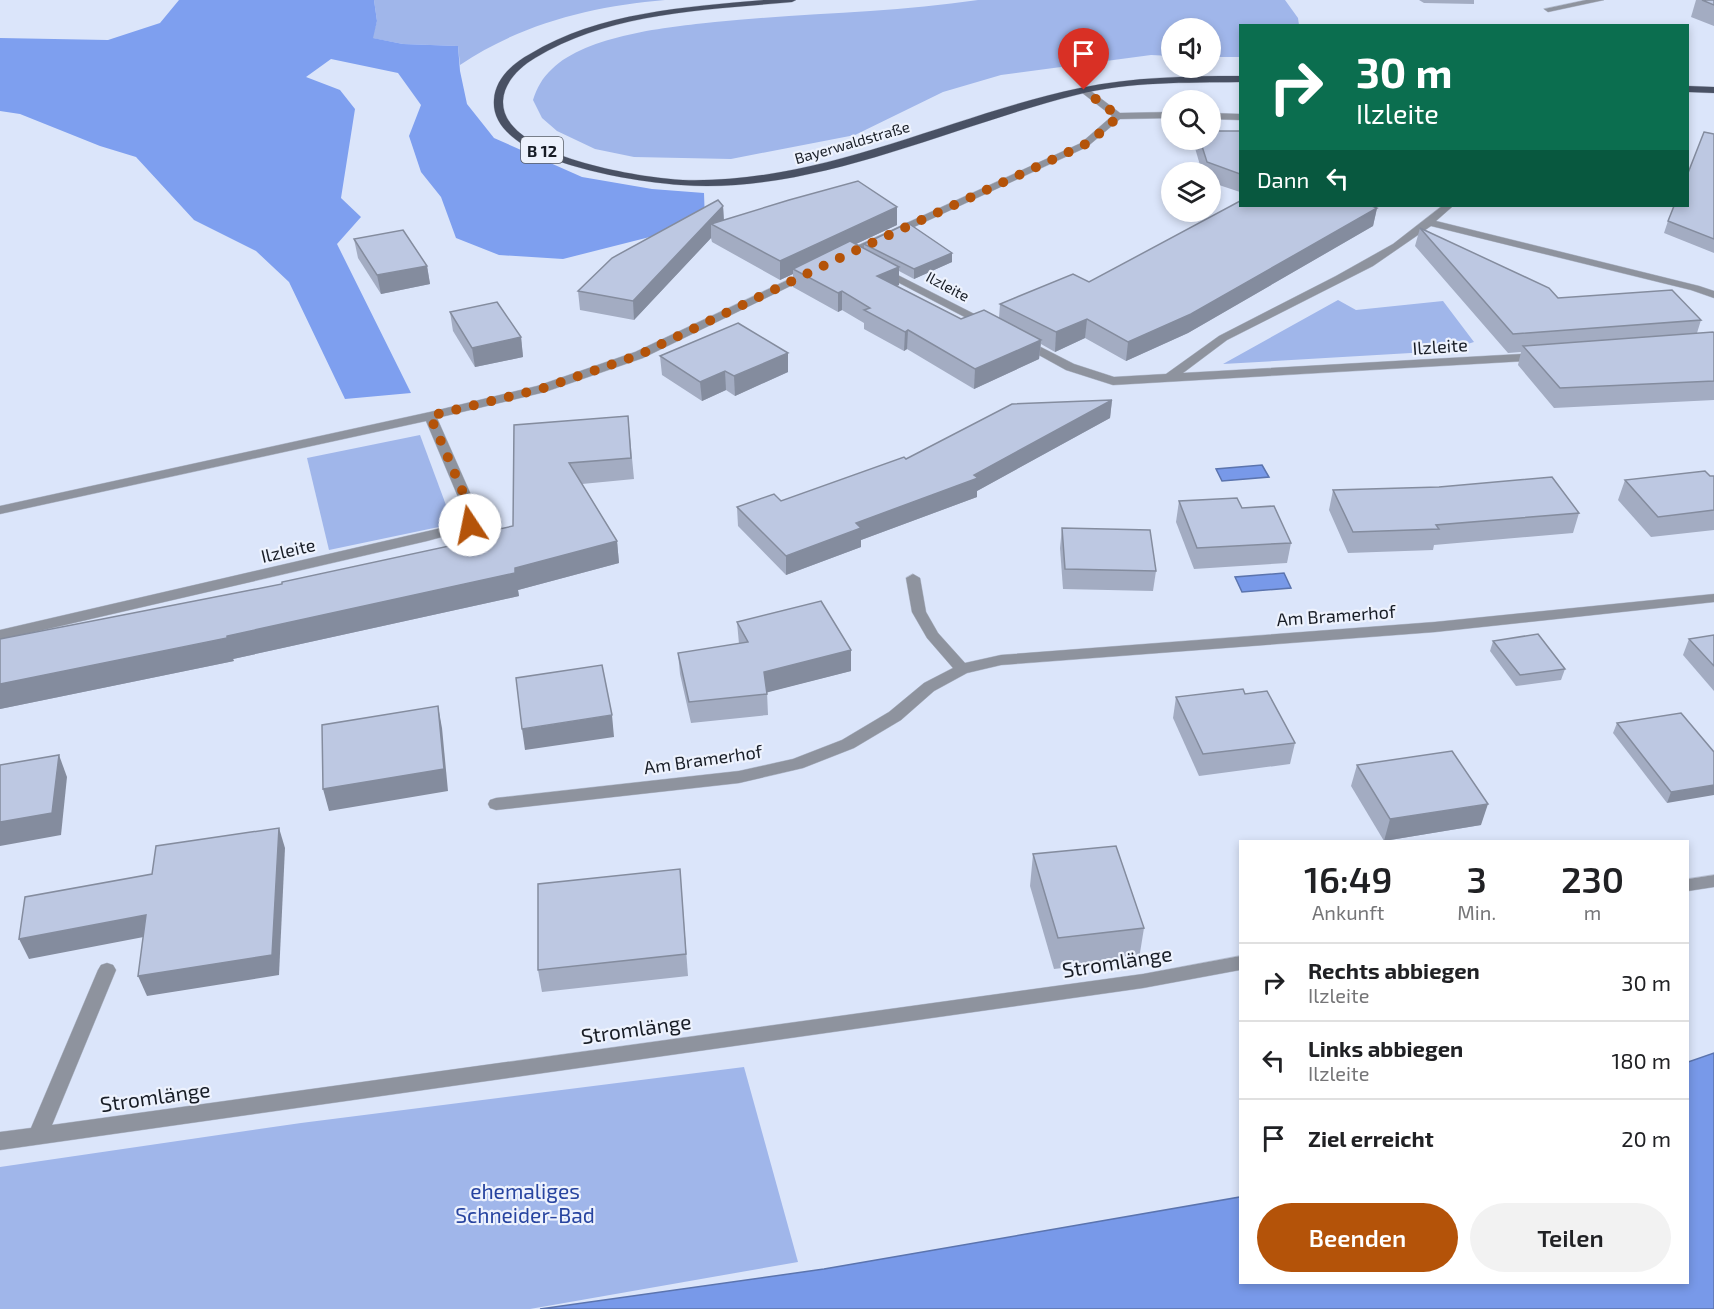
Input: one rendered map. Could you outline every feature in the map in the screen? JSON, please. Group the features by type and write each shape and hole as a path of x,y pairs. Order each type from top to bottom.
{"main road":[{"name":"Bayerwaldstraße","path":"792,0 716,7 629,20 599,27 562,40 518,66 503,83 497,95 498,110 505,124 530,143 583,166 644,180 722,183 798,174 844,163 1023,106 1084,90 1138,82 1239,79"},
{"path":"1689,90 1714,90"}],"street":[{"path":"1548,9 1600,0"},
{"path":"1084,90 1118,116 1161,115"},
{"path":"0,510 430,416 541,389 639,355 824,266 860,258 1084,145 1108,127 1118,116"},
{"path":"1221,116 1239,117"},
{"path":"1168,379 1221,339 1314,293 1391,251 1430,223 1447,207"},
{"path":"1430,223 1695,288 1714,295"},
{"name":"Ilzleite","path":"860,258 1004,334 1097,378 1128,381 1554,356"},
{"name":"Ilzleite","path":"0,635 427,537 470,525 468,504 430,416"},
{"path":"913,578 919,612 932,635 962,669"},
{"name":"Am Bramerhof","path":"496,804 739,777 797,764 848,744 895,716 928,687 962,669 1000,660 1436,627 1714,598"},
{"path":"1689,885 1714,881"},
{"name":"Stromlänge","path":"0,1141 1143,981 1239,963"},
{"path":"38,1135 107,970"}],"green space":[{"path":"374,0 665,0 611,7 558,19 507,38 460,65 458,46 403,44 372,38 377,21"},
{"path":"978,0 1285,0 1298,18 1299,24 1239,24 1239,57 1221,57 1221,18 1161,18 1161,56 1001,75 943,92 855,135 731,159 634,157 595,149 557,131 542,118 533,100 545,76 567,57 586,48 629,35 715,22 913,8"},
{"path":"1338,300 1356,310 1443,301 1474,342 1445,351 1223,364"},
{"path":"420,435 453,524 329,550 307,458"},
{"name":"ehemaliges Schneider-Bad","path":"744,1067 798,1262 530,1309 0,1309 0,1167 301,1123"}],"shaded area":[{"path":"179,0 374,0 377,21 373,38 403,44 458,46 460,71 467,104 494,138 582,177 652,189 704,193 705,223 563,259 499,255 456,238 441,197 421,172 409,136 421,105 398,73 331,59 306,77 340,90 355,109 341,198 361,217 337,244 411,393 345,399 289,282 256,251 194,220 136,157 100,146 20,114 0,111 0,38 108,40 160,23"},
{"path":"1262,465 1269,477 1222,481 1216,469"},
{"path":"1284,573 1291,588 1242,592 1235,577"},
{"path":"1714,1053 1714,1309 540,1309 824,1269 1239,1197 1239,1284 1689,1284 1689,1062"}],"building":[{"path":"1702,0 1714,0 1714,5"},
{"path":"1221,131 1239,131 1239,174 1221,167 1221,162 1207,162 1203,150 1221,150"},
{"path":"1704,132 1714,134 1714,239 1668,221 1674,207 1689,207 1689,170"},
{"path":"858,181 897,207 780,261 711,224 789,200"},
{"path":"718,200 723,206 633,301 578,291 612,258"},
{"path":"1239,202 1239,207 1377,208 1191,314 1128,342 1087,319 1056,332 1000,304 1073,274 1089,282 1201,222 1221,222 1221,211"},
{"path":"908,223 952,253 914,269 864,244"},
{"path":"1420,228 1549,288 1558,298 1672,290 1701,320 1513,334"},
{"path":"403,230 427,266 377,275 354,239"},
{"path":"850,241 899,267 877,276 961,319 984,310 1041,340 975,369 908,330 905,332 864,310 870,308 842,291 838,293 793,269"},
{"path":"497,302 521,337 472,348 450,312"},
{"path":"738,323 788,353 734,376 725,371 700,382 660,356"},
{"path":"1713,332 1714,381 1560,388 1523,346"},
{"path":"1112,400 974,475 978,478 856,523 861,528 786,556 737,507 774,494 781,501 904,457 906,459 1012,404"},
{"path":"628,416 631,458 569,463 617,541 515,568 515,573 227,636 227,638 0,684 0,639 282,584 282,582 491,537 490,531 513,526 514,425"},
{"path":"1705,471 1710,476 1714,476 1714,510 1658,517 1625,480"},
{"path":"1552,477 1579,513 1436,525 1439,529 1353,532 1333,490 1439,487"},
{"path":"1237,498 1242,508 1274,506 1291,543 1197,548 1179,501"},
{"path":"1062,528 1150,530 1156,571 1065,569"},
{"path":"821,601 851,650 764,672 767,694 689,702 678,653 748,642 737,622"},
{"path":"1538,634 1565,669 1520,675 1493,641"},
{"path":"1714,635 1714,666 1689,639"},
{"path":"602,665 612,715 522,729 516,678"},
{"path":"1243,689 1245,694 1267,691 1295,743 1203,754 1176,697"},
{"path":"438,706 444,769 323,789 322,725"},
{"path":"1681,713 1714,752 1714,785 1671,792 1617,723"},
{"path":"1452,751 1488,804 1390,819 1357,765"},
{"path":"59,755 52,813 0,822 0,765"},
{"path":"279,828 272,955 138,976 146,915 19,939 25,897 152,874 156,846"},
{"path":"1116,846 1144,928 1058,938 1033,854"},
{"path":"680,869 686,954 538,970 538,884"}],"route":[{"path":"470,525 468,504 430,416 541,389 639,355 850,253 1084,145 1108,127 1118,116 1084,90"}]}
